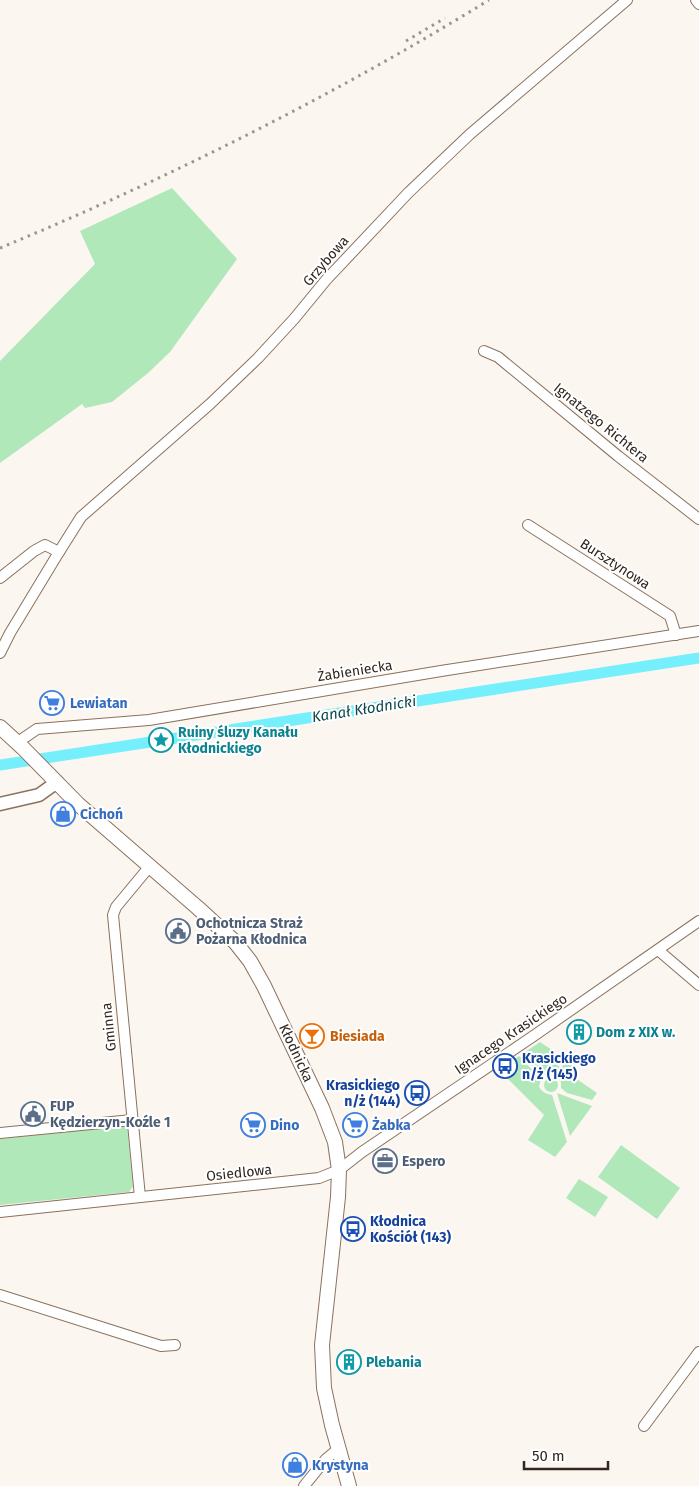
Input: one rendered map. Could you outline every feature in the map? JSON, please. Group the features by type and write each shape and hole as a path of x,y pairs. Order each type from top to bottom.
{"main road":[{"name":"Kłodnicka","path":"0,727 78,804 235,942 250,961 276,1010 322,1108 335,1142 339,1170 322,1345 324,1388 338,1450 349,1486"}],"street":[{"name":"Grzybowa","path":"0,653 10,633 81,517 210,404 252,364 294,320 332,274 409,192 469,135 627,0"},
{"path":"696,0 699,4"},
{"name":"Ignatzego Richtera","path":"484,350 498,357 618,456 699,519"},
{"name":"Bursztynowa","path":"528,525 670,616 676,635"},
{"path":"0,578 34,551 45,546 59,552"},
{"name":"Żabieniecka","path":"20,745 22,737 37,729 149,720 699,631"},
{"path":"0,804 39,795 57,782"},
{"name":"Gminna","path":"140,1197 113,915 116,907 150,866"},
{"name":"Ignacego Krasickiego","path":"339,1170 362,1152 699,922"},
{"path":"658,950 699,985"},
{"path":"0,1133 132,1120"},
{"name":"Osiedlowa","path":"0,1212 319,1178 339,1170"},
{"path":"0,1295 161,1346 175,1345"},
{"path":"644,1426 699,1352"},
{"path":"304,1486 326,1459 338,1450"}],"green space":[{"path":"172,188 237,259 170,352 148,373 112,402 85,408 82,404 0,463 0,361 95,264 80,231"},
{"path":"540,1042 552,1050 548,1058 561,1068 566,1062 573,1066 568,1073 597,1093 592,1100 567,1093 561,1088 560,1079 557,1075 543,1075 522,1054"},
{"path":"519,1056 541,1079 540,1089 552,1095 567,1142 555,1157 528,1140 544,1115 499,1070"},
{"path":"551,1078 556,1080 558,1085 556,1090 551,1092 546,1090 544,1085 546,1080"},
{"path":"557,1093 592,1106 570,1136"},
{"path":"127,1126 133,1186 129,1192 0,1205 0,1139"},
{"path":"621,1145 680,1188 657,1219 598,1177"},
{"path":"579,1179 608,1197 595,1217 566,1198"}],"waterway":[{"name":"Kanał Kłodnicki","path":"0,765 699,658"}],"railway":[{"path":"0,248 126,193 249,134 371,69 489,0"},
{"path":"406,41 445,18"}],"place":[{"name":"Lewiatan","path":"52,703"},
{"name":"Ruiny śluzy Kanału Kłodnickiego","path":"161,740"},
{"name":"Cichoń","path":"63,814"},
{"name":"Ochotnicza Straż Pożarna Kłodnica","path":"178,931"},
{"name":"Dom z XIX w.","path":"579,1032"},
{"name":"Biesiada","path":"312,1036"},
{"name":"Krasickiego n/ż (145)","path":"505,1066"},
{"name":"Krasickiego n/ż (144)","path":"417,1093"},
{"name":"FUP Kędzierzyn-Koźle 1","path":"33,1114"},
{"name":"Dino","path":"253,1125"},
{"name":"Żabka","path":"355,1125"},
{"name":"Espero","path":"385,1161"},
{"name":"Kłodnica Kościół (143)","path":"353,1229"},
{"name":"Plebania","path":"349,1362"},
{"name":"Krystyna","path":"295,1465"}]}
